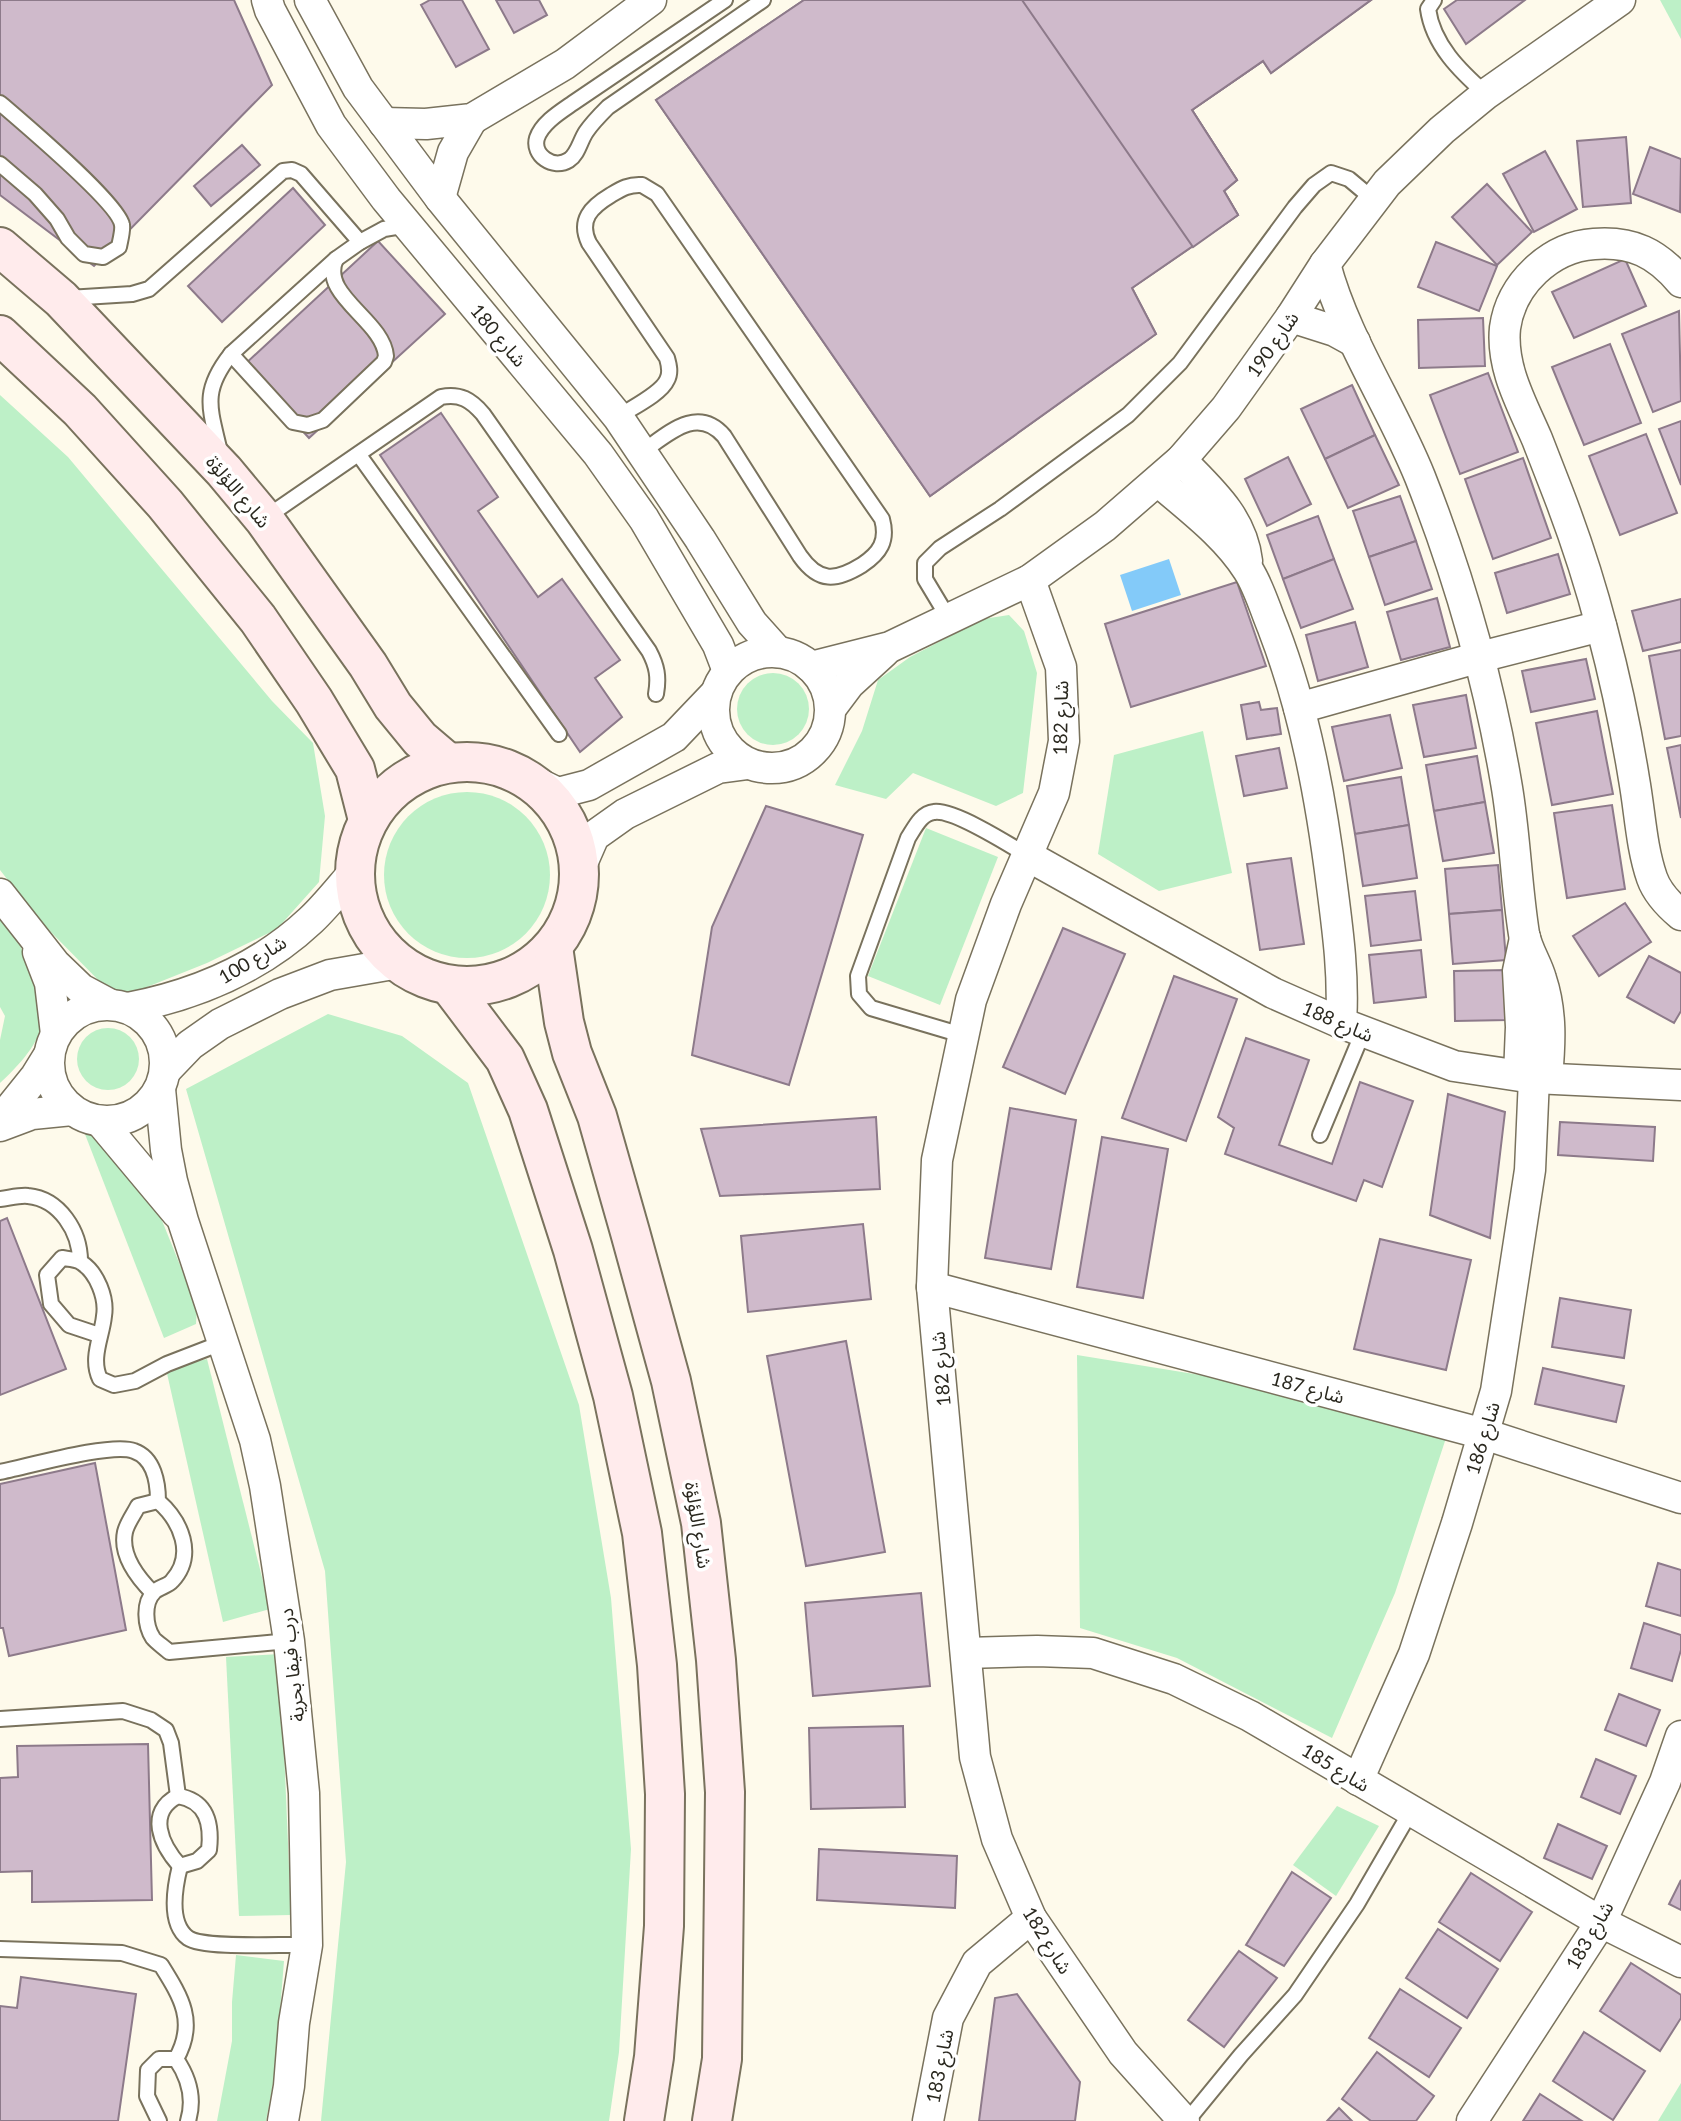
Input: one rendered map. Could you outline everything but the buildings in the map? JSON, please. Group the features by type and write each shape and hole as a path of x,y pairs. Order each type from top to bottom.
{"main road":[{"name":"شارع اللؤلؤة","path":"0,247 61,299 224,471 264,519 368,665 393,706 420,739 447,762"},
{"path":"0,335 97,429 165,504 258,619 314,701 355,769 368,820"},
{"path":"474,761 499,766 523,776 552,800 571,831 580,868 578,896 569,923 553,947 532,966 507,980 479,986 450,986 423,978 399,963 380,945 365,923 357,898 354,872 358,845 368,820 382,799 401,782 423,769 447,762 474,761"},
{"name":"شارع اللؤلؤة","path":"553,947 569,1042 597,1116 671,1381 701,1523 716,1660 725,1792 722,2059 712,2121"},
{"path":"450,986 505,1059 528,1110 573,1250 612,1395 642,1533 657,1665 665,1794 664,1926 654,2057 644,2121"}],"street":[{"name":"شارع 180","path":"267,0 331,125 408,225 614,476 644,519 718,645 722,682"},
{"path":"310,0 358,88 440,198 618,417 700,539 752,623 778,652"},
{"path":"384,123 426,124 472,119 565,64 651,0"},
{"name":"شارع 190","path":"811,667 890,647 949,619 1030,580 1105,526 1181,460 1226,408 1325,264 1387,183 1442,130 1486,94 1620,0"},
{"path":"440,198 453,152 472,119"},
{"path":"1681,282 1666,264 1640,249 1611,243 1581,245 1554,256 1531,274 1514,299 1506,327 1506,357 1514,386 1561,502 1601,626 1620,704 1645,851 1653,881 1670,906 1681,915"},
{"name":"شارع 186","path":"1325,264 1337,304 1393,415 1419,474 1458,583 1480,657 1507,784 1525,938 1518,971 1521,1027 1534,1077 1530,1170 1496,1391 1414,1654 1358,1780"},
{"path":"1291,317 1324,327 1355,342"},
{"path":"1181,460 1226,506 1235,521 1246,554 1248,571"},
{"path":"1158,481 1222,538 1248,571 1277,639 1300,708 1328,849 1343,991 1352,1028"},
{"name":"شارع 182","path":"1030,580 1061,667 1064,741 1055,793 988,950 971,1000 937,1160 932,1287 975,1757 998,1839 1031,1918 1123,2053 1186,2121"},
{"path":"1300,708 1601,626"},
{"name":"شارع 190","path":"831,708 849,684 890,647"},
{"path":"523,776 558,793 589,785 674,737 722,682 743,660 759,653 778,652 795,656 811,667 825,686 831,708 828,728 819,746 805,759 787,768 767,769 748,764 731,753 721,740 715,725 713,709 722,682"},
{"path":"580,868 594,836 625,814 718,768 748,764"},
{"name":"شارع 188","path":"1028,856 1273,993 1352,1028 1454,1066 1534,1077 1681,1085"},
{"name":"شارع 100","path":"118,1006 168,1000 202,988 272,952 311,920 354,872"},
{"path":"0,894 55,964 81,989 145,1018 158,1033 165,1051 163,1079"},
{"path":"28,930 50,983 55,1009 49,1070 53,1085 61,1099 72,1110 100,1121 118,1121 135,1115 150,1104 163,1079 190,1045 220,1024 280,993 330,975 399,963"},
{"path":"0,1121 36,1076 66,1021 94,1006 118,1006"},
{"name":"درب فيفا بحرية","path":"163,1079 166,1150 183,1221 258,1452 289,1640 304,1793 307,1945 283,2121"},
{"path":"0,1126 32,1114 72,1110"},
{"name":"درب فيفا بحرية","path":"100,1121 183,1221"},
{"name":"شارع 187","path":"932,1287 1484,1434 1681,1498"},
{"name":"شارع 185","path":"966,1653 1093,1653 1174,1679 1250,1716 1601,1922 1681,1962"},
{"name":"شارع 183","path":"1472,2121 1601,1922 1665,1782 1681,1736"},
{"name":"شارع 183","path":"928,2121 948,2018 977,1963 1031,1918"}],"lane":[{"path":"725,0 549,121 538,135 538,152 551,163 568,161 575,155 591,125 608,107 763,0"},
{"path":"1434,0 1428,9 1430,26 1463,73 1486,94"},
{"path":"0,103 67,163 114,211 122,225 119,247 103,257 84,254 68,238 57,219 35,194 0,164"},
{"path":"61,299 132,294 149,289 283,171 292,170 301,174 360,242"},
{"path":"949,619 925,579 925,563 940,548 1000,509 1128,415 1180,363 1314,185 1331,173 1349,179 1374,200"},
{"path":"618,417 661,389 670,369 667,358 589,243 584,225 586,216 600,202 624,187 642,185 657,194 882,519 884,540 873,558 853,571 834,578 823,576 806,565 718,429 710,424 692,422 642,452"},
{"path":"224,471 209,405 212,387 220,368 336,259 384,229 408,225"},
{"path":"232,354 293,422 308,425 323,420 384,362 386,356 379,336 335,285 332,267 336,259"},
{"path":"264,519 441,397 451,395 469,400 483,414 649,651 655,663 658,680 656,694"},
{"path":"359,455 559,734"},
{"path":"962,1035 871,1008 859,994 858,976 908,838 920,819 933,811 947,814 997,837 1028,856"},
{"path":"1320,1135 1352,1028"},
{"path":"0,1199 28,1196 49,1202 68,1219 80,1245 80,1261"},
{"path":"99,1335 69,1325 51,1304 47,1275 62,1258 80,1261 94,1274 102,1294 105,1314 99,1335 95,1369 100,1379 114,1385 135,1381 167,1364 224,1342"},
{"path":"0,1472 92,1452 118,1449 134,1451 149,1462 158,1483 158,1501 171,1512 179,1525 186,1549 172,1582 153,1593 146,1608 147,1626 154,1639 169,1652 289,1640"},
{"path":"153,1593 131,1566 125,1533 138,1506 158,1501"},
{"path":"0,1719 123,1711 151,1720 166,1730 171,1742 178,1796"},
{"path":"178,1796 191,1798 206,1814 211,1831 209,1850 197,1861 180,1866 159,1836 161,1814 167,1801 178,1796"},
{"path":"1186,2121 1295,1995 1357,1904 1411,1811"},
{"path":"180,1866 173,1895 178,1923 188,1937 210,1945 307,1945"},
{"path":"0,1949 122,1953 161,1965 180,1996 186,2023 185,2043 176,2059"},
{"path":"159,2121 147,2096 148,2070 159,2059 176,2059"},
{"path":"176,2059 187,2076 191,2097 188,2121"}],"green space":[{"path":"1660,0 1681,0 1681,39"},
{"path":"0,395 68,457 272,701 313,743 325,816 319,882 277,929 207,963 127,995 112,994 39,920 0,870"},
{"path":"1009,615 1024,631 1037,673 1023,793 996,806 913,773 886,799 835,785 862,731 878,680 910,657 983,619"},
{"path":"773,673 787,676 799,683 806,695 809,709 806,723 799,735 787,742 773,745 759,742 747,735 740,723 737,709 740,695 747,683 759,676"},
{"path":"1203,731 1232,873 1159,891 1098,854 1114,755"},
{"path":"467,792 499,798 526,816 544,843 550,875 544,907 526,934 499,952 467,958 435,952 408,934 390,907 384,875 390,843 408,816 435,798"},
{"path":"926,828 998,857 940,1005 868,976"},
{"path":"0,910 29,966 39,998 41,1026 30,1049 0,1083 0,1040 5,1016 0,1007"},
{"path":"328,1014 402,1036 468,1083 579,1405 611,1598 631,1849 619,2052 609,2121 321,2121 346,1862 325,1571 186,1089"},
{"path":"102,1028 114,1028 130,1037 137,1047 137,1071 130,1081 114,1090 102,1090 91,1085 82,1076 77,1065 77,1053 82,1042 91,1033"},
{"path":"83,1129 115,1148 148,1186 197,1307 196,1324 164,1338"},
{"path":"1077,1355 1268,1386 1446,1438 1395,1593 1332,1738 1177,1658 1080,1628"},
{"path":"207,1359 270,1609 223,1622 166,1369"},
{"path":"280,1654 291,1915 239,1916 226,1657"},
{"path":"1337,1806 1379,1826 1336,1896 1293,1865"},
{"path":"236,1955 284,1961 275,2073 266,2121 217,2121 232,2041"},
{"path":"1681,2083 1681,2121 1658,2121"}],"water":[{"path":"1169,559 1181,595 1132,611 1120,575"}]}
